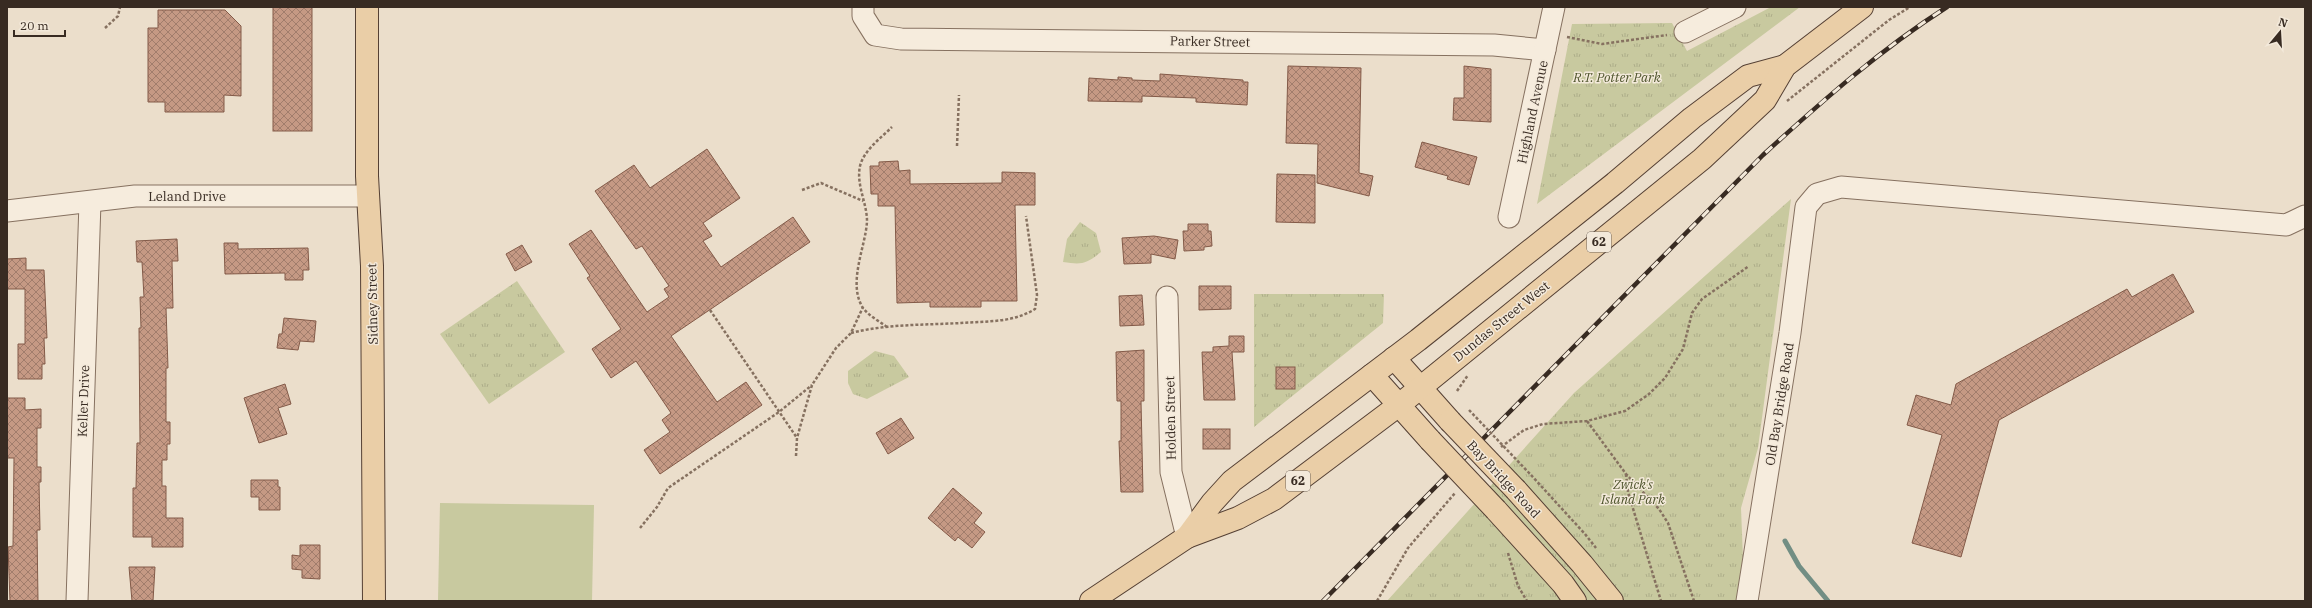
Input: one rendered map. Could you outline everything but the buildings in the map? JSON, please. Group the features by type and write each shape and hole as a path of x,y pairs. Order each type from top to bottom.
{"main road":[{"name":"Sidney Street","path":"367,7 367,196 372,266 374,601"},
{"name":"Dundas Street West","path":"1091,601 1187,537 1238,518 1274,499 1399,405 1419,387 1702,159 1765,100 1785,66 1854,9"},
{"name":"Dundas Street West","path":"1187,537 1212,503 1232,481 1394,358 1615,183 1692,118 1748,76 1785,66"},
{"name":"Bay Bridge Road","path":"1394,358 1450,421 1516,490 1582,564 1612,601"},
{"name":"Bay Bridge Road","path":"1372,375 1563,584 1575,601"}],"street":[{"name":"Parker Street","path":"863,7 863,16 875,35 901,39 1494,45 1545,50"},
{"name":"Highland Avenue","path":"1509,217 1554,7"},
{"path":"1685,32 1735,7"},
{"name":"Old Bay Bridge Road","path":"1746,601 1790,333 1806,207 1817,194 1841,187 2286,225 2305,216"},
{"name":"Leland Drive","path":"7,211 135,196 367,196"},
{"name":"Keller Drive","path":"77,601 90,202"},
{"name":"Holden Street","path":"1167,297 1171,472 1187,537"}],"path":[{"path":"105,28 118,16 120,7"},
{"path":"1567,37 1602,44 1685,32"},
{"path":"956,146 959,95"},
{"path":"888,327 873,318 863,307 859,292 858,269 867,220 860,180 860,167 866,153 892,127"},
{"path":"802,190 821,183 864,201"},
{"path":"851,333 888,327 1004,320 1023,317 1035,309 1037,295 1026,216"},
{"path":"1494,452 1524,430 1543,424 1587,421 1625,411 1649,394 1665,378 1682,349 1692,313 1702,299 1749,266"},
{"path":"796,456 797,438 812,386 836,348 851,333 863,307"},
{"path":"710,310 797,438"},
{"path":"640,528 658,507 668,488 779,412 812,386"},
{"path":"1465,406 1531,475"},
{"path":"1587,421 1626,474 1659,508 1668,523 1694,601"},
{"path":"1626,474 1628,492 1661,601"},
{"path":"1377,601 1408,548 1458,490"},
{"path":"1507,550 1518,586 1527,601"}],"green space":[{"name":"R.T. Potter Park","path":"1771,7 1800,7 1537,204 1572,24 1672,23 1687,51"},
{"name":"Zwick's Island Park","path":"1791,199 1758,448 1741,508 1744,584 1760,601 1387,601 1574,393"},
{"path":"1080,222 1096,233 1101,252 1084,263 1063,262 1067,239"},
{"path":"517,281 565,352 489,404 440,334"},
{"path":"1254,294 1384,294 1383,323 1254,427"},
{"path":"875,351 894,356 909,377 867,399 853,394 848,383 848,371"},
{"path":"440,503 594,505 592,601 438,601"}],"waterway":[{"path":"1785,541 1799,566 1828,601"}],"railway":[{"path":"1323,601 1763,155 1807,115 1875,58 1947,7"}]}
